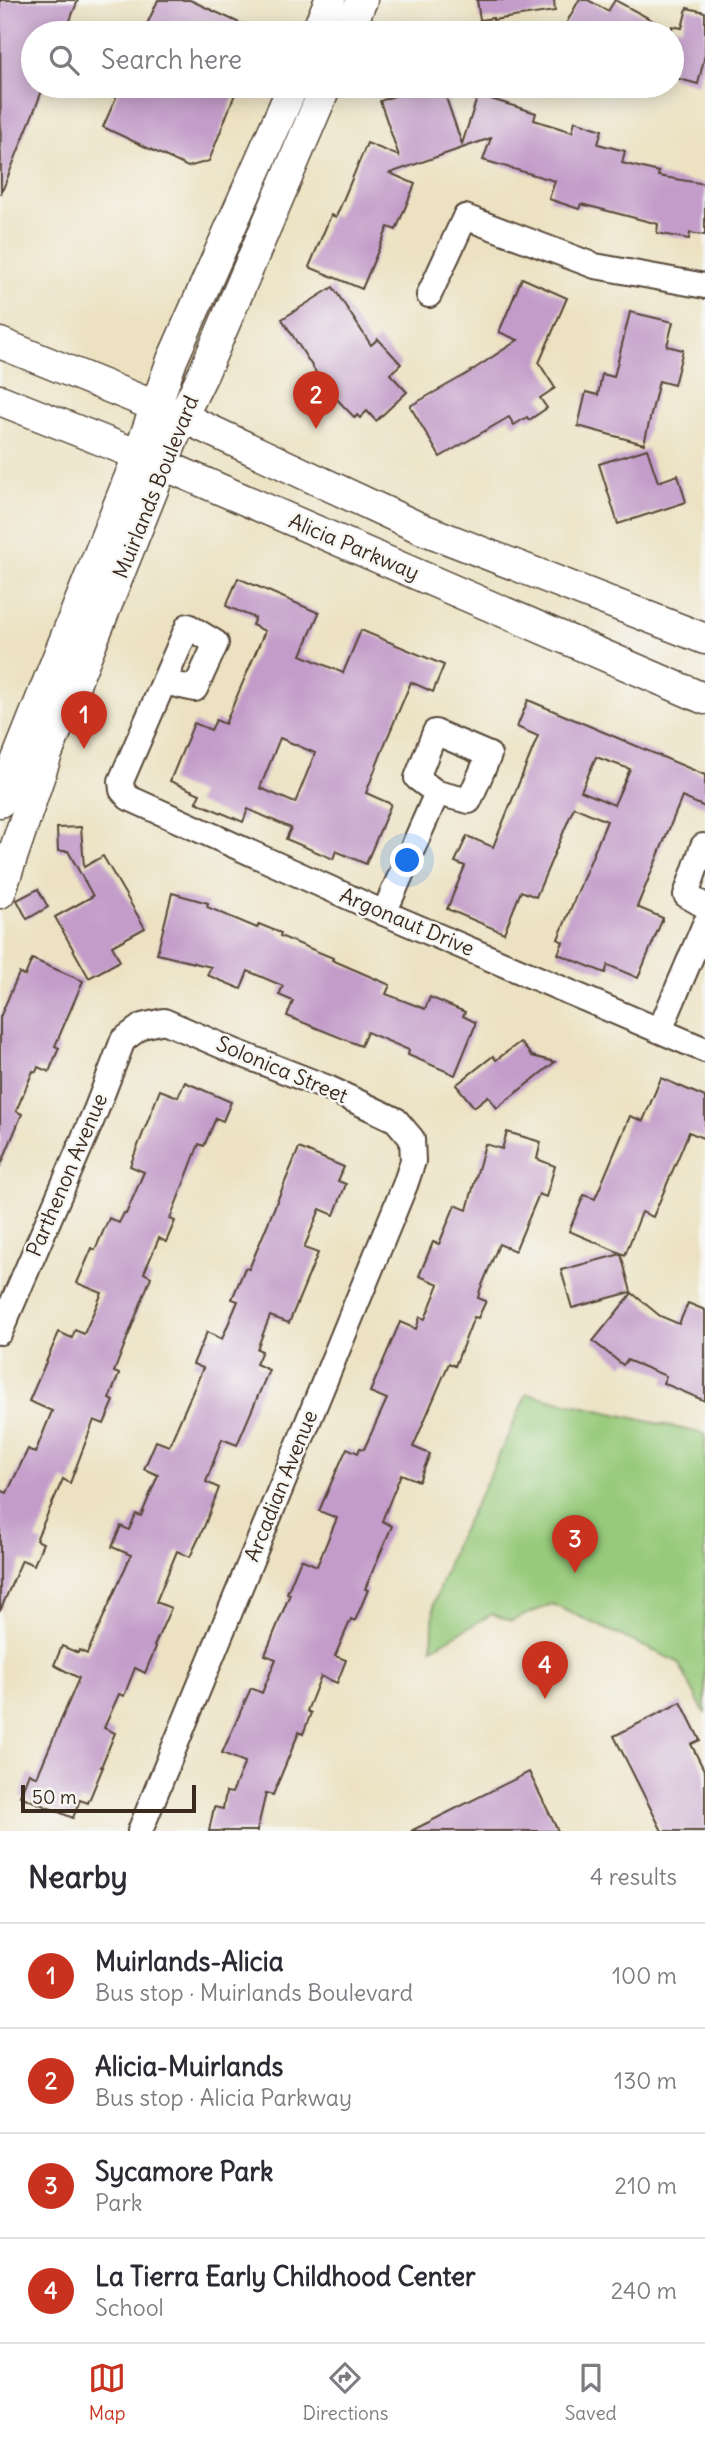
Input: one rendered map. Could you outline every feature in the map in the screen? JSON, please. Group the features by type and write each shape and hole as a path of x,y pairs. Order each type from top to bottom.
{"main road":[{"path":"321,21 330,0"},
{"path":"353,21 362,0"},
{"name":"Muirlands Boulevard","path":"0,893 169,412 173,360 288,98"},
{"name":"Muirlands Boulevard","path":"169,412 204,372 321,98"},
{"name":"Alicia Parkway","path":"0,343 169,412 421,528 705,639"},
{"name":"Alicia Parkway","path":"0,400 151,461 705,699"},
{"name":"Muirlands Boulevard","path":"0,803 151,461"}],"street":[{"path":"429,295 465,216 595,266 705,286"},
{"name":"Argonaut Drive","path":"164,682 121,781 122,790 129,797 384,913 705,1050"},
{"path":"384,913 437,793"},
{"path":"705,847 703,846 686,895 705,906"},
{"path":"660,1030 705,924"},
{"name":"Solonica Street","path":"142,1026 164,1021 328,1088 397,1120 412,1139"},
{"name":"Parthenon Avenue","path":"0,1332 96,1110 123,1040 142,1026"},
{"name":"Arcadian Avenue","path":"141,1831 405,1185 413,1161 412,1139"}],"green space":[{"path":"527,1394 705,1434 705,1714 678,1662 552,1604 511,1621 492,1614 432,1648 434,1603 455,1544"}],"building":[{"path":"0,0 78,0 70,21 21,21 21,98 39,98 1,194"},
{"path":"158,0 190,0 235,21 148,21"},
{"path":"477,0 554,0 555,11 480,20"},
{"path":"579,0 588,0 608,11 615,0 654,21 568,21"},
{"path":"687,8 705,12 705,55 698,84 684,80 684,21"},
{"path":"116,98 233,98 209,161 188,167 103,127"},
{"path":"388,98 446,98 462,144 477,98 488,98 536,113 534,120 572,132 575,121 602,130 598,144 625,151 622,163 659,172 658,176 705,184 705,235 690,233 689,239 657,233 658,224 581,204 579,209 549,199 555,181 483,160 491,138 390,173 415,184 396,230 388,227 362,289 309,267 331,215 336,217 367,143 399,156 380,101"},
{"path":"522,278 567,298 539,363 555,388 540,398 547,408 529,420 527,417 514,425 509,417 440,457 410,406 465,375 518,340 499,332"},
{"path":"333,287 371,345 378,339 401,364 390,374 407,392 376,421 367,411 360,418 357,415 355,418 326,388 282,319"},
{"path":"630,312 673,322 667,346 683,350 674,385 659,381 644,444 578,426 586,392 598,395 602,374 614,377"},
{"path":"647,449 658,482 678,475 686,502 618,524 599,464"},
{"path":"238,578 319,613 301,655 343,673 361,630 444,665 433,692 411,682 386,741 366,793 391,804 366,864 336,851 333,859 286,839 291,828 248,809 243,822 196,802 200,794 170,781 194,723 211,730 216,720 225,724 265,631 252,625 255,618 226,606","holes":["280,738 315,753 295,803 260,788"]},
{"path":"528,700 705,775 705,807 682,797 637,907 663,918 638,978 608,965 605,973 558,954 563,942 558,939 607,821 574,807 536,897 521,891 504,933 447,909 465,866 455,862 467,836 493,847 538,736 517,727","holes":["596,757 630,769 614,805 581,791"]},
{"path":"81,827 84,867 103,856 145,928 112,946 120,961 89,978 55,917 93,896 68,851 58,851 57,828"},
{"path":"38,889 48,907 27,919 17,900"},
{"path":"172,893 208,903 207,907 257,928 259,924 281,933 280,936 390,985 386,994 425,1009 430,997 465,1012 463,1016 475,1022 475,1026 455,1075 408,1055 409,1050 367,1032 361,1046 287,1016 293,1001 279,995 283,986 248,971 241,989 207,975 211,967 157,954"},
{"path":"32,959 83,981 55,1046 59,1048 49,1072 38,1067 36,1072 33,1071 16,1111 22,1114 0,1167 0,1017 19,973 25,976"},
{"path":"520,1042 532,1056 555,1062 497,1108 488,1096 474,1107 456,1085 493,1056 496,1060"},
{"path":"661,1078 705,1097 705,1139 689,1132 653,1217 642,1212 625,1255 569,1231 584,1195 595,1199 630,1116 643,1121"},
{"path":"185,1082 231,1102 223,1121 216,1118 204,1146 199,1144 170,1219 175,1221 166,1242 159,1238 144,1273 151,1277 114,1372 119,1374 109,1399 114,1401 104,1424 94,1420 70,1483 63,1479 36,1540 43,1543 34,1565 22,1560 0,1611 0,1490 7,1493 28,1449 35,1453 52,1411 29,1401 59,1332 72,1338 75,1330 84,1334 102,1293 77,1283 109,1218 119,1223 124,1213 126,1214 144,1172 130,1166 160,1090 178,1097"},
{"path":"507,1132 541,1142 537,1159 555,1166 546,1197 539,1194 515,1251 499,1244 478,1298 486,1301 478,1318 474,1317 455,1366 449,1363 413,1447 430,1454 419,1481 401,1474 382,1521 392,1526 365,1589 368,1590 355,1621 351,1619 335,1656 346,1660 337,1683 321,1676 307,1711 311,1713 303,1734 299,1732 273,1795 266,1793 257,1831 209,1831 214,1807 223,1809 226,1792 232,1793 245,1762 222,1753 251,1688 262,1693 276,1659 265,1655 290,1594 287,1593 301,1559 317,1566 337,1518 319,1511 347,1448 358,1453 360,1448 364,1449 387,1399 370,1392 400,1322 416,1329 420,1317 425,1319 439,1284 419,1276 433,1242 439,1244 455,1205 467,1210 485,1144 502,1149"},
{"path":"299,1148 344,1167 338,1181 346,1184 334,1215 320,1209 304,1248 318,1253 289,1323 270,1316 257,1349 262,1351 256,1364 269,1370 237,1445 222,1439 206,1482 219,1488 204,1527 190,1557 177,1551 156,1602 171,1608 154,1646 156,1647 145,1673 135,1668 124,1696 119,1694 104,1728 115,1733 103,1767 88,1803 80,1800 73,1818 20,1796 29,1773 37,1777 79,1678 54,1665 62,1646 87,1654 131,1555 112,1547 121,1526 129,1530 136,1514 141,1516 158,1475 144,1469 156,1441 169,1446 203,1368 193,1364 207,1332 222,1339 238,1301 232,1299 245,1268 249,1269"},
{"path":"621,1254 631,1292 572,1308 561,1270"},
{"path":"632,1293 660,1316 679,1324 688,1303 705,1310 705,1401 663,1383 666,1376 627,1360 623,1365 593,1341"},
{"path":"681,1702 700,1740 691,1744 705,1772 705,1831 662,1831 614,1736"},
{"path":"529,1772 558,1831 411,1831"}],"place":[{"name":"Alicia-Muirlands","path":"316,429"},
{"name":"Muirlands-Alicia","path":"84,749"},
{"name":"Sycamore Park","path":"575,1573"},
{"name":"La Tierra Early Childhood Center","path":"545,1699"}]}
